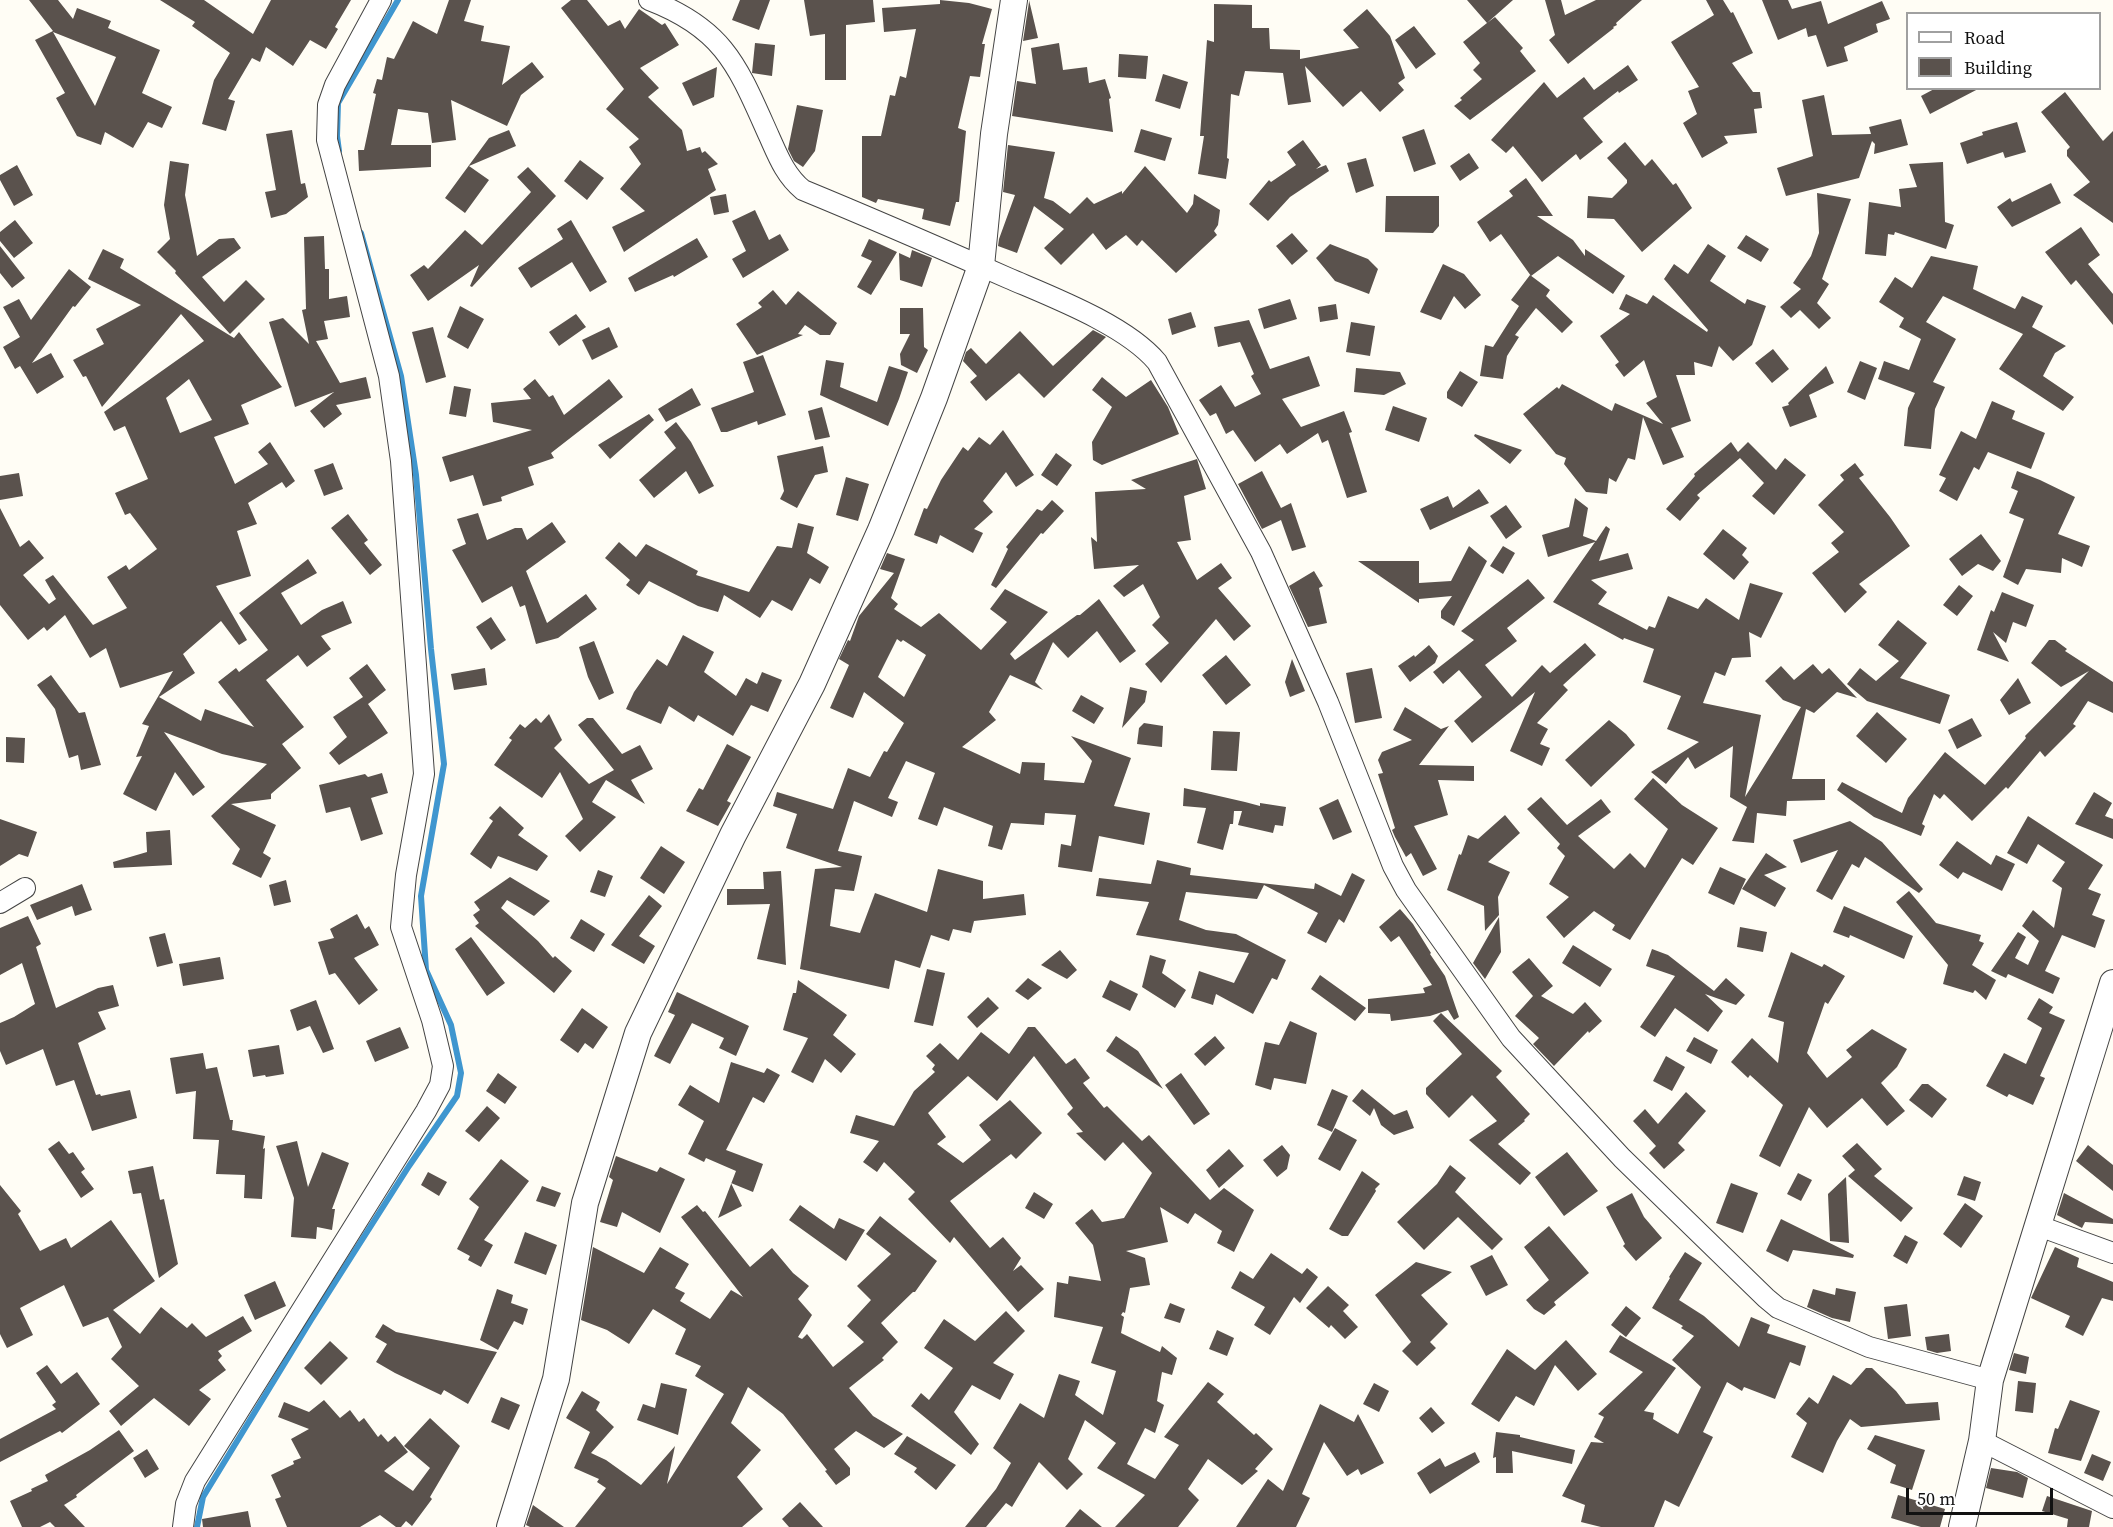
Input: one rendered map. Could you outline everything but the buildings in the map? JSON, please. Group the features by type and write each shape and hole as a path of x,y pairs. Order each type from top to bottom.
{"street":[{"path":"183,1527 186,1504 195,1481 426,1111 440,1085 443,1066 432,1020 401,927 406,875 424,774 401,461 389,376 327,140 328,105 334,85 381,0"},
{"path":"649,0 693,20 732,59 743,76 785,171 803,190 1064,303 1134,340 1147,350 1261,552 1328,702 1399,878 1518,1046 1622,1158 1778,1308 1869,1347 1990,1380"},
{"path":"510,1527 556,1379 585,1203 638,1033 734,835 812,684 881,530 934,398 981,266 994,134 1014,0"},
{"path":"0,903 25,888"},
{"path":"1962,1527 1982,1441 1990,1380 2113,983"},
{"path":"2038,1226 2113,1253"},
{"path":"1982,1441 2113,1508"}],"waterway":[{"path":"339,151 338,103 398,0"},
{"path":"197,1527 203,1497 311,1320 409,1166 457,1096 461,1073 451,1025 426,970 421,896 444,764 431,649 416,475 401,376 361,233"}]}
